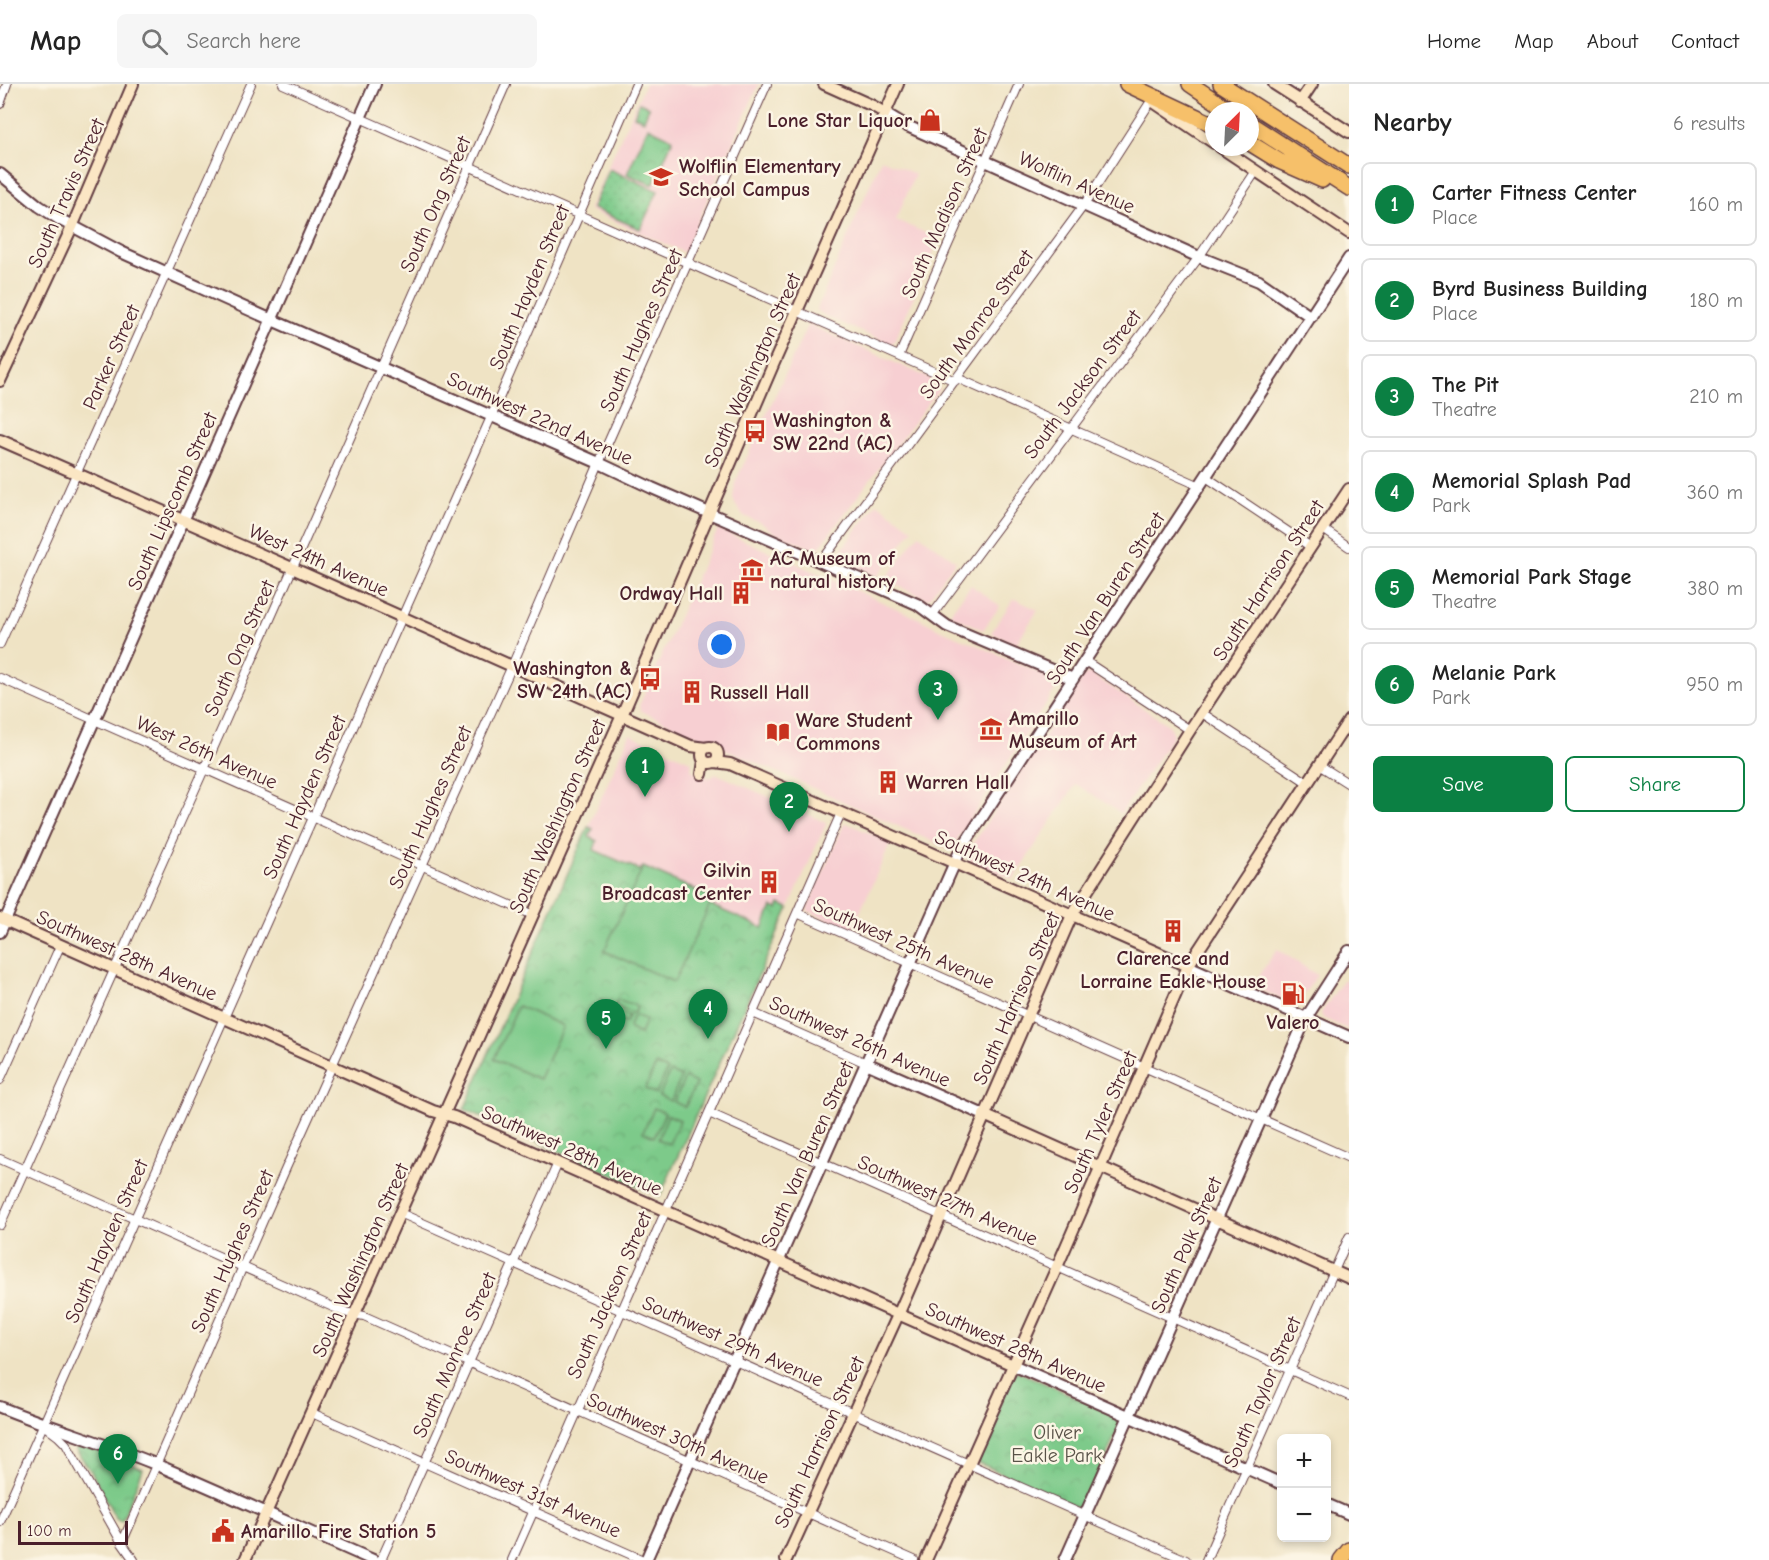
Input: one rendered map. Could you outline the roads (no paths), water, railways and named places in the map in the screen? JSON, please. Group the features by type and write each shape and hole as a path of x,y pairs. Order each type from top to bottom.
{"highway":[{"path":"1125,84 1205,121"},
{"path":"1190,84 1217,102"},
{"path":"1221,84 1349,166"},
{"path":"1239,84 1324,151"},
{"path":"1259,130 1349,190"},
{"path":"1259,148 1280,160 1349,190"},
{"path":"1339,1560 1349,1550"}],"main road":[{"name":"South Travis Street","path":"0,381 72,227 133,84"},
{"name":"Wolflin Avenue","path":"824,84 885,113"},
{"name":"South Washington Street","path":"245,1560 622,715 898,84"},
{"path":"1125,84 1205,137"},
{"path":"1274,84 1349,132"},
{"path":"1300,102 1312,84"},
{"path":"1234,156 1349,233"},
{"name":"West 24th Avenue","path":"0,440 292,567 622,715"},
{"name":"South Harrison Street","path":"786,1560 898,1314 1072,915 1190,730 1349,489"},
{"name":"Southwest 24th Avenue","path":"622,715 691,746 710,758 730,764 1188,966"},
{"name":"South Tyler Street","path":"926,1560 1188,966 1349,720"},
{"name":"Southwest 28th Avenue","path":"3,919 388,1091 454,1117 1013,1365"},
{"name":"Southwest 26th Avenue","path":"984,1115 1349,1278"},
{"path":"1339,1560 1349,1539"}],"street":[{"path":"0,104 6,84"},
{"name":"Parker Street","path":"0,644 251,84"},
{"path":"283,84 899,356 1203,482 1311,547"},
{"name":"South Lipscomb Street","path":"0,932 3,919 183,521 375,84"},
{"name":"South Ong Street","path":"0,1225 506,84"},
{"name":"South Hayden Street","path":"0,1522 223,1017 314,818 636,84"},
{"name":"South Hughes Street","path":"122,1543 421,866 512,666 767,84"},
{"name":"South Madison Street","path":"899,356 1019,84"},
{"name":"South Monroe Street","path":"821,562 1084,205 1151,101"},
{"name":"Wolflin Avenue","path":"885,113 905,125 1259,282 1311,317"},
{"name":"South Jackson Street","path":"933,614 1199,257 1256,171"},
{"name":"Southwest 22nd Avenue","path":"0,174 39,206 72,227 111,247 917,604 947,626 1073,679"},
{"name":"South Van Buren Street","path":"644,1560 960,851 1349,258"},
{"path":"1323,529 1349,547"},
{"path":"1085,662 1190,730"},
{"name":"West 26th Avenue","path":"0,678 532,915"},
{"path":"1202,713 1308,783"},
{"path":"1320,765 1349,784"},
{"name":"South Jackson Street","path":"512,1560 842,813"},
{"name":"Southwest 25th Avenue","path":"797,913 1349,1158"},
{"path":"0,1080 60,946"},
{"name":"South Polk Street","path":"1065,1560 1306,1018 1349,951"},
{"name":"Southwest 24th Avenue","path":"1188,966 1349,1037"},
{"name":"Southwest 26th Avenue","path":"753,1013 984,1115"},
{"name":"Southwest 27th Avenue","path":"709,1113 1349,1396"},
{"name":"Southwest 30th Avenue","path":"0,1160 344,1312 364,1316 914,1560"},
{"name":"South Monroe Street","path":"381,1560 558,1163"},
{"name":"Southwest 29th Avenue","path":"400,1213 1186,1560"},
{"name":"South Taylor Street","path":"1206,1560 1349,1237"},
{"name":"Southwest 28th Avenue","path":"1013,1365 1277,1482"},
{"path":"0,1407 156,1465 373,1560"},
{"name":"Southwest 31st Avenue","path":"312,1413 644,1560"},
{"path":"43,1424 66,1444 134,1560"},
{"path":"1331,1506 1349,1514"}],"place":[{"name":"Lone Star Liquor","path":"930,120"},
{"name":"Wolflin Elementary School Campus","path":"661,177"},
{"name":"Washington & SW 22nd (AC)","path":"755,431"},
{"name":"AC Museum of natural history","path":"752,570"},
{"name":"Ordway Hall","path":"741,593"},
{"name":"Washington & SW 24th (AC)","path":"650,679"},
{"name":"Russell Hall","path":"692,692"},
{"name":"The Pit","path":"938,720"},
{"name":"Amarillo Museum of Art","path":"991,729"},
{"name":"Ware Student Commons","path":"778,732"},
{"name":"Warren Hall","path":"888,782"},
{"name":"Carter Fitness Center","path":"645,797"},
{"name":"Byrd Business Building","path":"789,832"},
{"name":"Gilvin Broadcast Center","path":"769,882"},
{"name":"Clarence and Lorraine Eakle House","path":"1173,931"},
{"name":"Valero","path":"1293,994"},
{"name":"Memorial Splash Pad","path":"708,1039"},
{"name":"Memorial Park Stage","path":"606,1049"},
{"name":"Melanie Park","path":"118,1484"},
{"name":"Amarillo Fire Station 5","path":"223,1531"}],"park label":[{"name":"Oliver Eakle Park","path":"1057,1444"}]}
